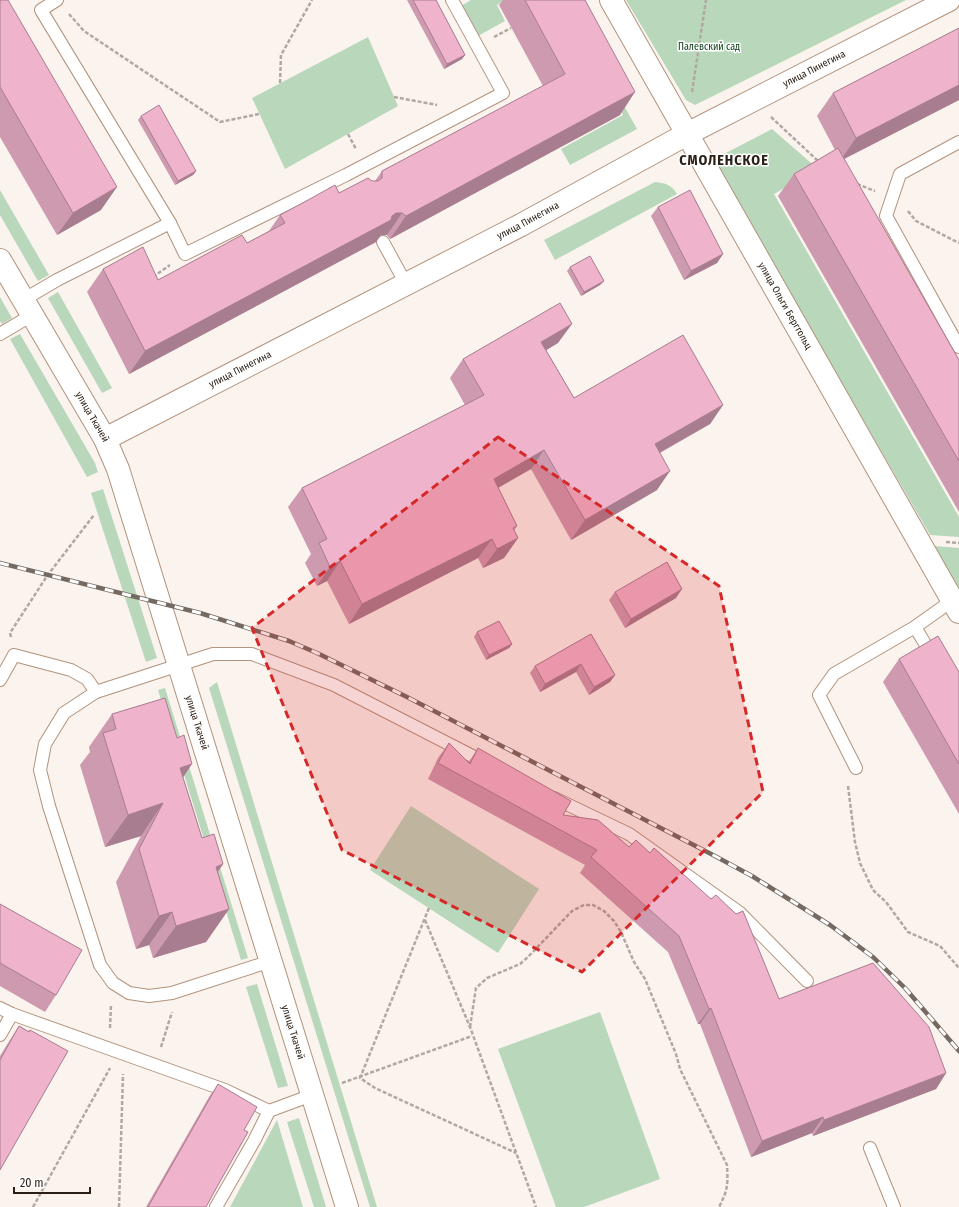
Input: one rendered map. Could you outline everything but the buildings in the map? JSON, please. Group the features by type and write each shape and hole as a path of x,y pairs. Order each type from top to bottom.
{"street":[{"name":"улица Ольги Берггольц","path":"611,0 956,606"},
{"name":"улица Пинегина","path":"105,439 521,225 687,134 949,0"},
{"name":"улица Ткачей","path":"0,260 105,439 114,458 347,1207"}],"lane":[{"path":"57,0 38,5 170,223 185,254 346,175 503,93 454,1"},
{"path":"959,142 900,174 886,216 959,347"},
{"path":"346,175 352,186"},
{"path":"0,334 57,280 170,223"},
{"path":"383,242 406,284"},
{"path":"856,768 819,695 834,674 915,627 956,606"},
{"path":"915,627 938,666"},
{"path":"271,961 172,993 149,996 128,993 113,983 100,965 49,806 40,770 45,744 64,713 96,692 213,654 252,654 334,685 496,769"},
{"path":"0,680 14,655 71,670 87,679 96,692"},
{"path":"546,794 629,834 740,914 807,981"},
{"path":"0,1008 12,1014 225,1090 269,1111"},
{"path":"0,1035 12,1014"},
{"path":"216,1207 254,1141 269,1111 312,1095"},
{"path":"870,1148 894,1207"}],"path":[{"path":"57,0 84,31 220,122 259,114"},
{"path":"280,83 281,55 312,0"},
{"path":"691,96 706,0"},
{"path":"394,96 467,112"},
{"path":"770,117 820,163"},
{"path":"856,184 870,190 893,194 916,220 959,243"},
{"path":"864,193 870,190"},
{"path":"148,280 185,254"},
{"path":"14,655 10,634 47,576 94,515"},
{"path":"846,747 848,788 855,842 860,863 873,890 886,902 908,932 940,946 959,968"},
{"path":"470,1027 476,988 487,978 520,964 572,910 584,905 593,905 604,911 614,921 621,932 634,962 644,979 676,1054 680,1069 727,1165 728,1182 726,1195 719,1207"},
{"path":"360,1078 429,908"},
{"path":"425,920 470,1027 472,1036 536,1207"},
{"path":"113,983 117,1051 119,1207"},
{"path":"155,1064 174,1008 172,993"},
{"path":"342,1083 360,1078 472,1036"},
{"path":"33,1207 117,1051"},
{"path":"360,1078 375,1088 516,1153"}],"highlighted area":[{"path":"498,437 719,586 763,792 582,972 342,850 252,628"}],"green space":[{"path":"471,0 505,0 497,5 505,21 478,36 461,6"},
{"path":"559,0 565,0 637,129 570,165 561,149 623,115"},
{"name":"Палевский сад","path":"626,0 906,0 695,105 686,100"},
{"path":"368,37 398,106 285,169 252,98"},
{"path":"772,129 818,169 774,194 959,517 959,537 930,535 719,171 717,162 720,156"},
{"path":"655,182 668,185 673,188 677,194 555,260 544,240"},
{"path":"0,190 49,275 38,281 0,215"},
{"path":"58,292 112,388 102,393 48,298"},
{"path":"0,297 12,318 2,324 0,321"},
{"path":"20,334 95,463 98,472 87,477 10,339"},
{"path":"103,489 157,658 146,662 91,493"},
{"path":"934,546 959,548 959,590"},
{"path":"217,682 377,1207 370,1207 209,688"},
{"path":"165,688 248,958 241,960 158,690"},
{"path":"411,806 539,889 498,953 370,870"},
{"path":"257,984 288,1086 278,1088 246,987"},
{"path":"600,1012 660,1179 584,1207 556,1207 498,1049"},
{"path":"299,1118 326,1207 314,1207 287,1122"},
{"path":"277,1120 303,1207 230,1207"}],"railway":[{"path":"0,563 200,613 289,641 407,697 752,876 830,925 873,957 905,988 959,1051"}],"district":[{"name":"СМОЛЕНСКОЕ","path":"724,160"}]}
